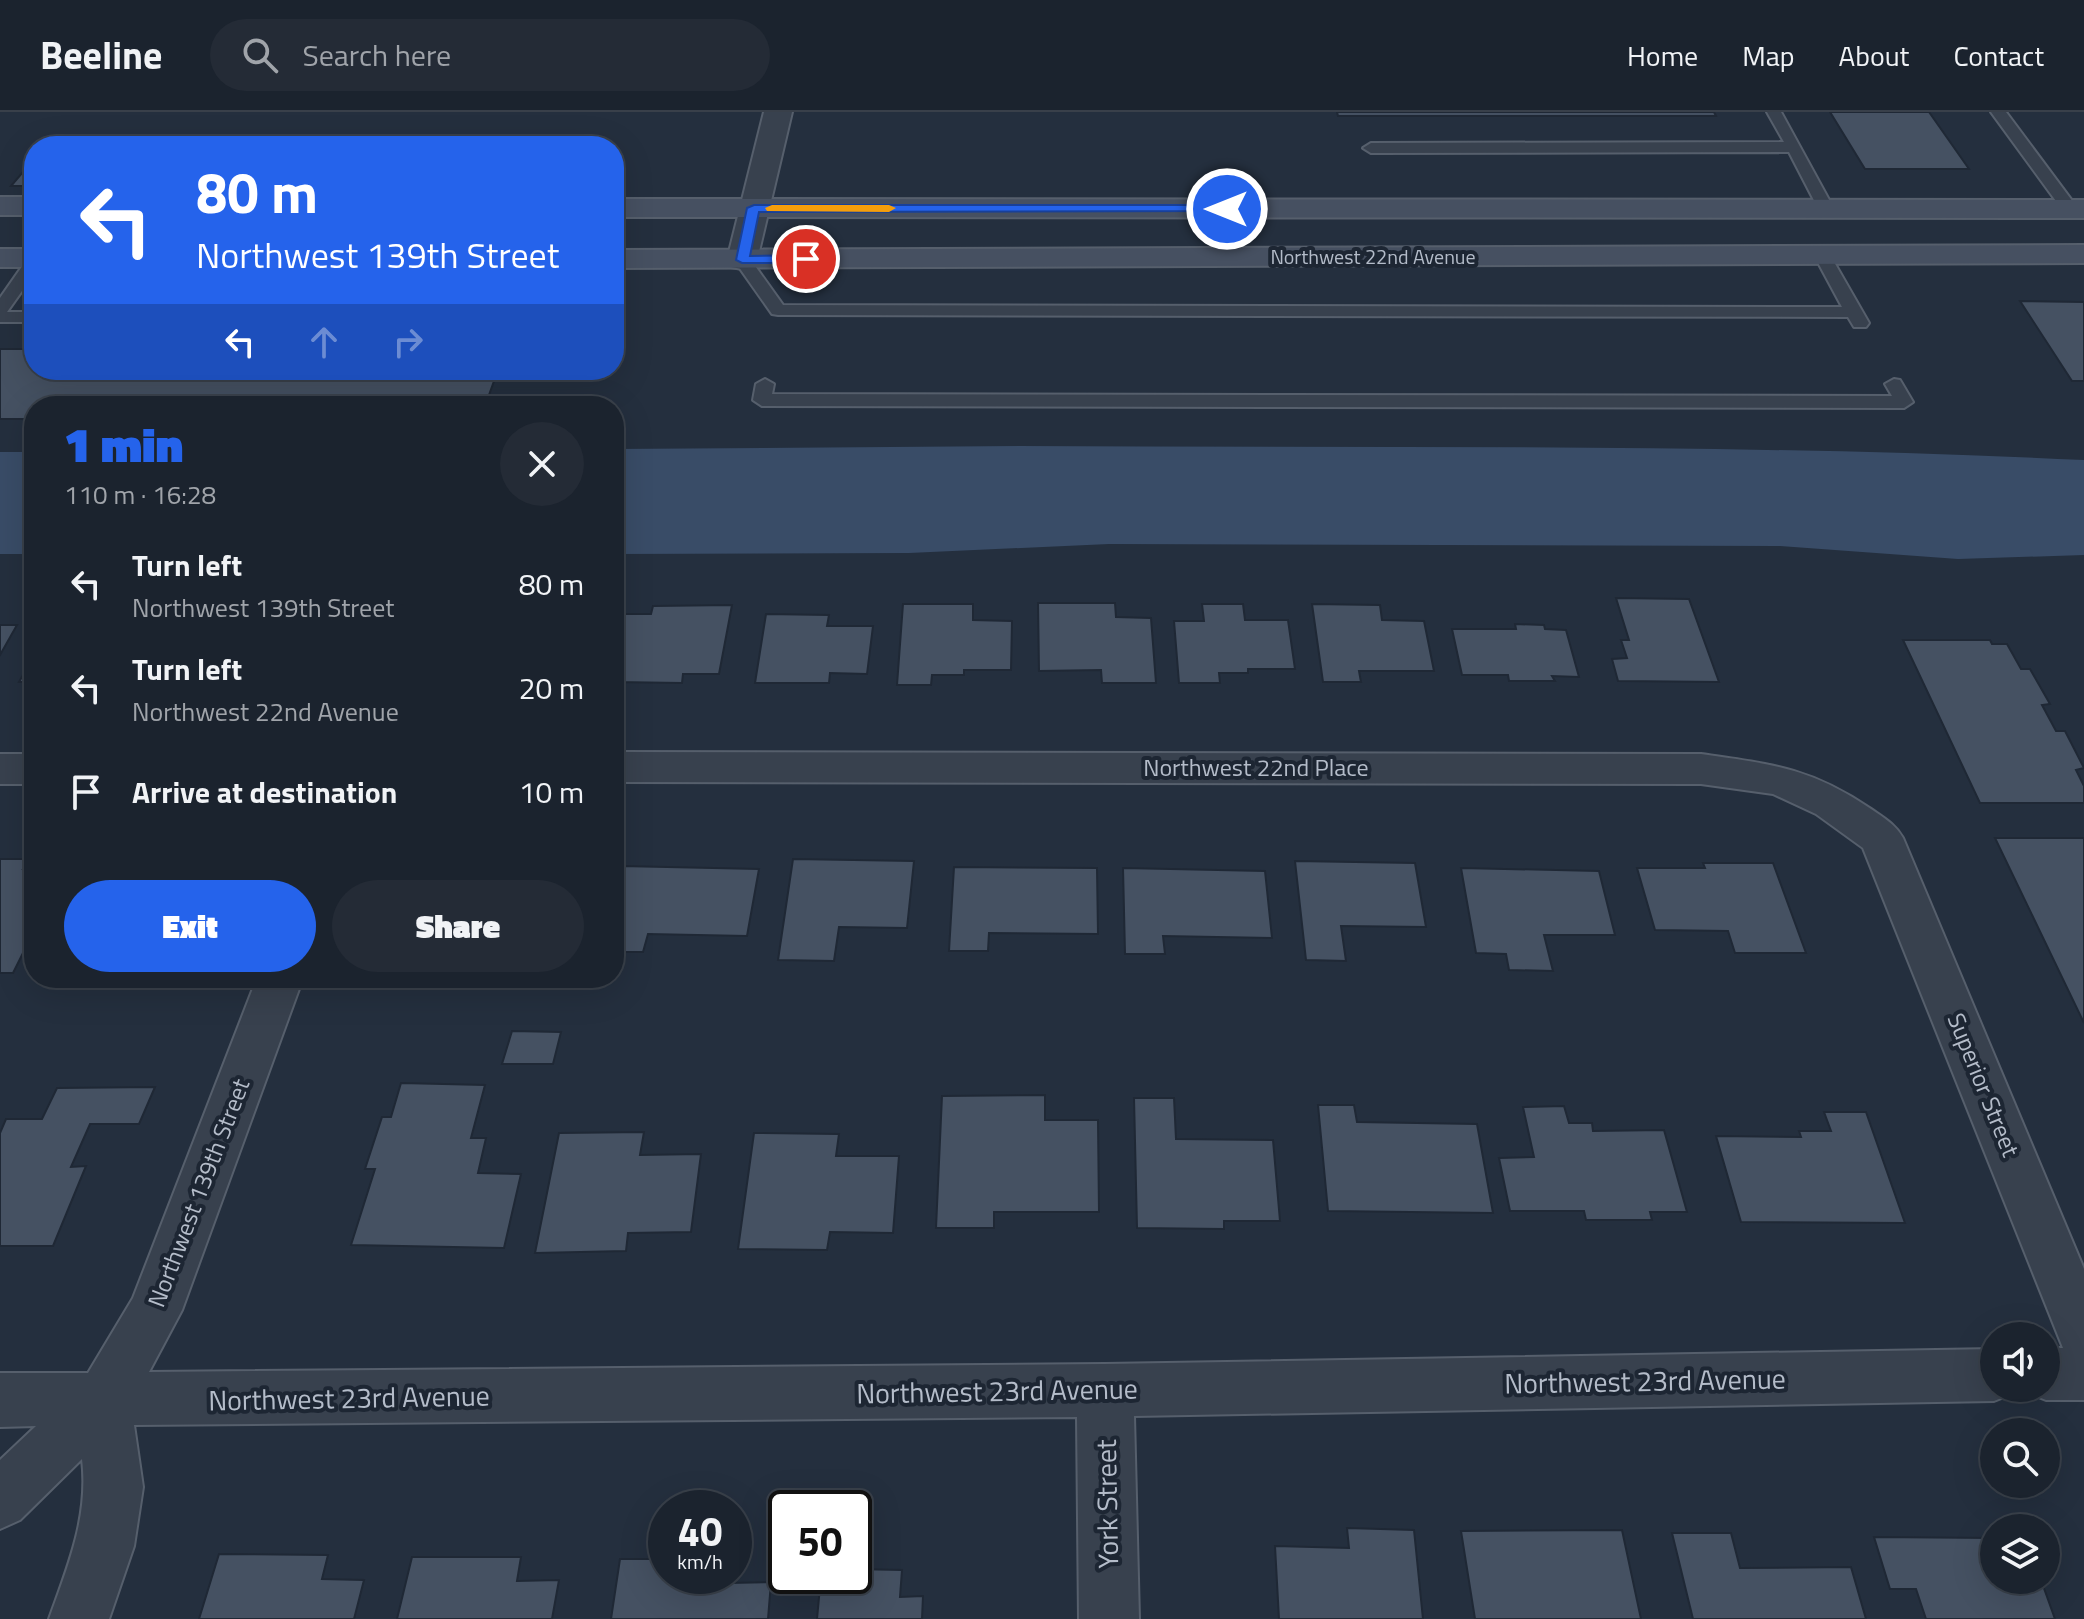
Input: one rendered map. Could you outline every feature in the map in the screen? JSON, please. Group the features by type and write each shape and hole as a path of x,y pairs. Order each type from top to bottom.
{"main road":[{"path":"0,206 24,206"},
{"path":"624,208 2077,209"},
{"name":"Northwest 22nd Avenue","path":"624,259 2084,254"},
{"path":"0,258 24,259"}],"street":[{"path":"742,260 778,112"},
{"name":"Northwest 22nd Place","path":"624,767 1701,769 1780,780 1831,803 1881,838"},
{"path":"0,769 24,769"},
{"name":"Superior Street","path":"1881,838 2084,1333"},
{"name":"Northwest 139th Street","path":"0,1500 103,1400 155,1310 276,988"},
{"path":"2060,1374 2084,1374"},
{"name":"Northwest 23rd Avenue","path":"0,1400 1105,1390 1980,1375"},
{"name":"York Street","path":"1105,1390 1109,1619"},
{"path":"79,1619 105,1546 114,1487 103,1400"}],"lane":[{"path":"1774,112 1826,209"},
{"path":"1998,112 2077,209"},
{"path":"1371,148 1794,147"},
{"path":"742,260 777,318 1858,319 1822,255"},
{"path":"0,310 24,275"},
{"path":"0,317 24,317"},
{"path":"765,384 762,400 1904,402 1894,384"}],"water":[{"path":"1017,446 1684,449 2084,460 2084,555 1958,559 1780,546 1109,544 909,553 624,554 624,449"},
{"path":"0,452 24,452 24,554 0,554"}],"building":[{"path":"1337,112 1714,112 1716,116 1338,116"},
{"path":"1830,112 1929,112 1969,169 1865,169"},
{"path":"24,171 24,186 11,186"},
{"path":"2020,301 2084,302 2084,381 2072,381"},
{"path":"0,349 24,349 24,380 494,380 489,396 24,396 24,419 0,419"},
{"path":"1616,598 1689,599 1719,682 1618,681 1612,659 1627,658 1621,640 1629,640"},
{"path":"1038,603 1115,603 1116,617 1151,618 1156,683 1102,683 1101,670 1039,671"},
{"path":"903,604 973,604 973,620 1012,621 1011,670 964,670 964,675 932,675 931,685 897,685"},
{"path":"1202,604 1243,604 1245,620 1288,620 1295,669 1248,669 1248,673 1219,673 1220,683 1179,683 1174,621 1204,621"},
{"path":"1312,604 1380,605 1382,620 1424,621 1434,671 1359,671 1361,682 1323,682"},
{"path":"732,605 719,674 683,674 682,683 624,682 625,614 651,614 653,606"},
{"path":"766,614 829,615 827,626 873,626 867,674 830,673 829,683 755,683"},
{"path":"1515,624 1566,630 1579,677 1552,676 1555,681 1509,681 1508,675 1462,675 1452,629 1516,629"},
{"path":"0,625 17,625 0,655"},
{"path":"1903,640 1990,640 1992,644 2007,644 2021,669 2030,669 2050,704 2042,705 2056,731 2065,731 2084,768 2076,770 2084,786 2084,803 1980,803"},
{"path":"1995,838 2084,838 2084,1023"},
{"path":"0,859 24,859 24,951 13,973 0,973"},
{"path":"793,859 914,861 907,928 839,927 834,961 778,960"},
{"path":"1295,861 1415,863 1426,927 1341,926 1346,961 1306,960"},
{"path":"1703,863 1773,863 1806,953 1735,953 1728,931 1655,930 1637,868 1705,868"},
{"path":"624,866 759,869 747,936 648,934 643,952 624,952"},
{"path":"954,867 1097,868 1098,934 989,933 988,951 949,951"},
{"path":"1123,868 1265,871 1272,938 1163,936 1165,954 1125,954"},
{"path":"1461,868 1599,871 1615,935 1544,935 1553,971 1509,970 1506,954 1476,953"},
{"path":"512,1031 561,1032 553,1064 502,1064"},
{"path":"401,1083 485,1085 471,1138 486,1138 478,1173 521,1174 504,1248 351,1245 375,1169 365,1169 382,1117 391,1117"},
{"path":"155,1087 139,1124 90,1124 71,1167 86,1166 53,1246 0,1246 0,1133 6,1119 42,1119 57,1088"},
{"path":"1045,1095 1045,1120 1098,1120 1099,1212 994,1212 994,1228 936,1228 942,1096"},
{"path":"1134,1098 1174,1098 1176,1139 1273,1140 1280,1221 1224,1221 1224,1229 1137,1228"},
{"path":"1318,1105 1354,1105 1357,1122 1477,1124 1493,1213 1328,1211"},
{"path":"1564,1106 1569,1123 1592,1123 1593,1131 1664,1130 1687,1212 1650,1212 1652,1220 1586,1220 1584,1211 1510,1211 1499,1158 1534,1157 1523,1107"},
{"path":"1824,1112 1866,1112 1905,1223 1741,1222 1716,1136 1801,1137 1799,1131 1831,1131"},
{"path":"644,1132 640,1155 701,1154 691,1232 628,1233 626,1251 535,1253 559,1133"},
{"path":"754,1133 839,1134 836,1156 899,1156 893,1233 830,1232 827,1250 738,1249"},
{"path":"1347,1528 1414,1530 1423,1619 1279,1619 1275,1546 1349,1548"},
{"path":"1622,1530 1641,1619 1475,1619 1461,1531"},
{"path":"1672,1533 1731,1533 1740,1568 1851,1567 1866,1619 1693,1619"},
{"path":"1874,1537 1980,1538 1980,1594 2046,1594 2055,1619 1926,1619 1916,1589 1890,1589"},
{"path":"219,1554 328,1555 322,1579 364,1580 354,1619 199,1619"},
{"path":"412,1557 521,1557 517,1581 559,1580 552,1619 397,1619"},
{"path":"620,1559 648,1559 648,1594 752,1594 752,1582 768,1582 768,1619 611,1619"},
{"path":"872,1569 902,1570 900,1597 923,1596 922,1619 817,1619 819,1594 872,1594"}],"slow traffic":[{"path":"772,208 889,208"}],"route":[{"path":"806,259 742,260 754,208 1227,209"}]}
